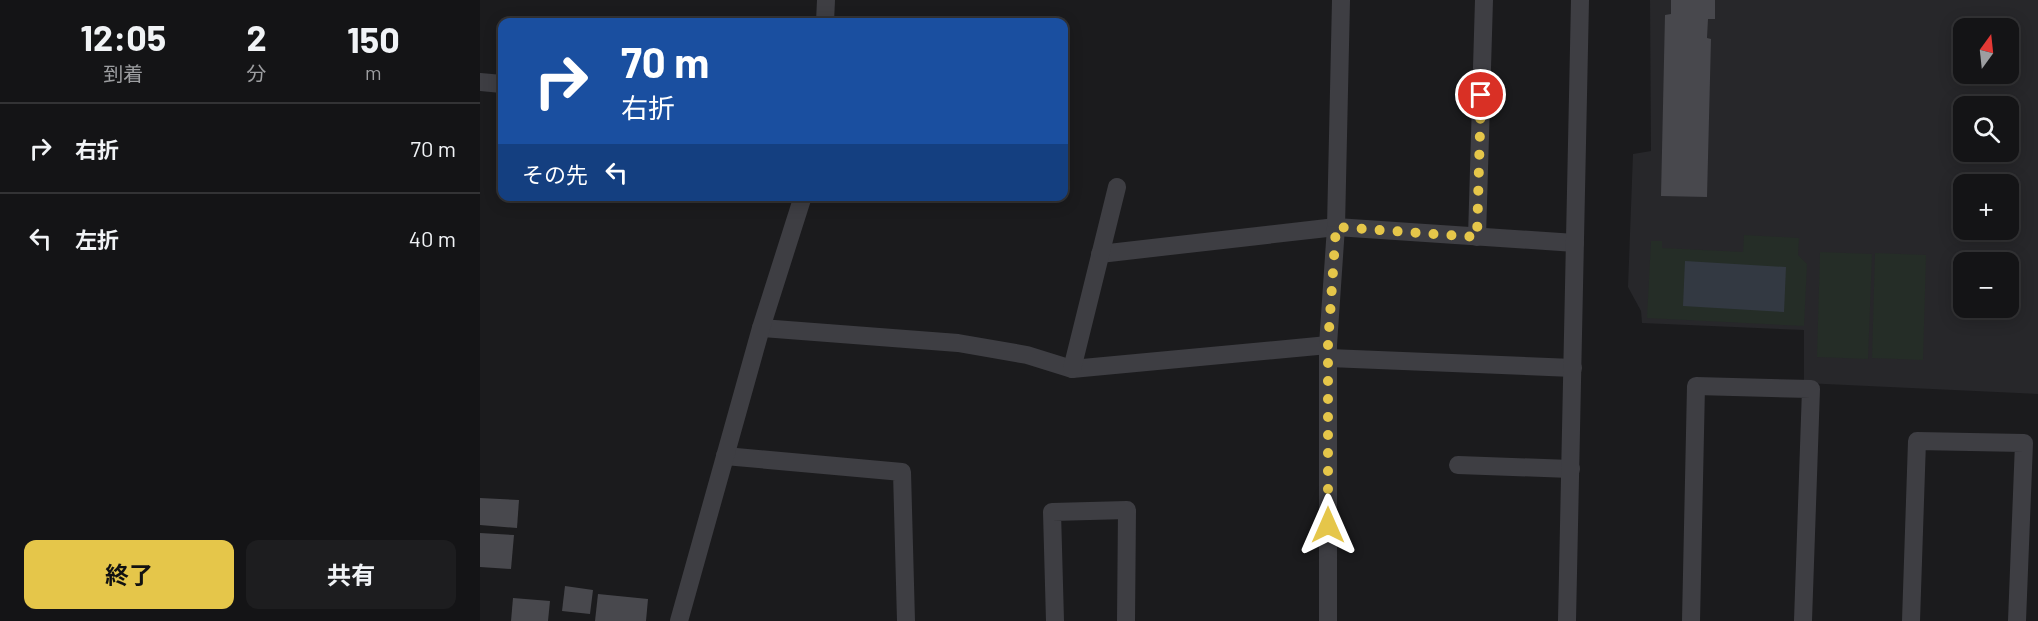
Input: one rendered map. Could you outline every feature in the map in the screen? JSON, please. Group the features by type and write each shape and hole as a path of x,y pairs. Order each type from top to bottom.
{"street":[{"path":"825,18 826,0"},
{"path":"1328,621 1328,352 1336,227 1341,0"},
{"path":"1477,237 1484,0"},
{"path":"1568,621 1580,0"},
{"path":"480,82 498,84"},
{"path":"1072,369 1117,187"},
{"path":"679,621 761,328 801,201"},
{"path":"1100,254 1336,227 1575,243"},
{"path":"761,328 958,342 1027,355 1072,369 1328,352 1572,368"},
{"path":"1691,621 1696,386 1812,389 1803,621"},
{"path":"1911,621 1917,441 2024,443 2016,621"},
{"path":"725,456 902,472 906,621"},
{"path":"1458,465 1571,469"},
{"path":"1055,621 1052,513 1127,510 1126,621"}],"shaded area":[{"path":"1650,0 2038,0 2038,394 1804,383 1804,330 1642,323 1641,311 1628,287 1633,154 1651,151"},
{"path":"1744,235 1799,238 1798,255 1807,264 1804,326 1647,318 1651,241 1662,241 1662,248 1743,252"},
{"path":"1820,252 1872,254 1868,359 1817,357"},
{"path":"1875,253 1926,255 1923,360 1872,358"},
{"path":"1685,261 1786,267 1784,312 1683,306"}],"building":[{"path":"1671,0 1715,0 1715,19 1708,19 1707,38 1711,39 1707,197 1661,196 1665,15 1671,14"},
{"path":"480,498 519,500 517,528 480,525"},
{"path":"480,533 514,535 511,569 480,567"},
{"path":"565,586 593,590 590,614 562,611"},
{"path":"598,594 648,599 646,621 595,621"},
{"path":"513,598 550,601 548,621 511,621"}],"route":[{"path":"1328,525 1328,345 1336,227 1477,237 1481,95"}]}
